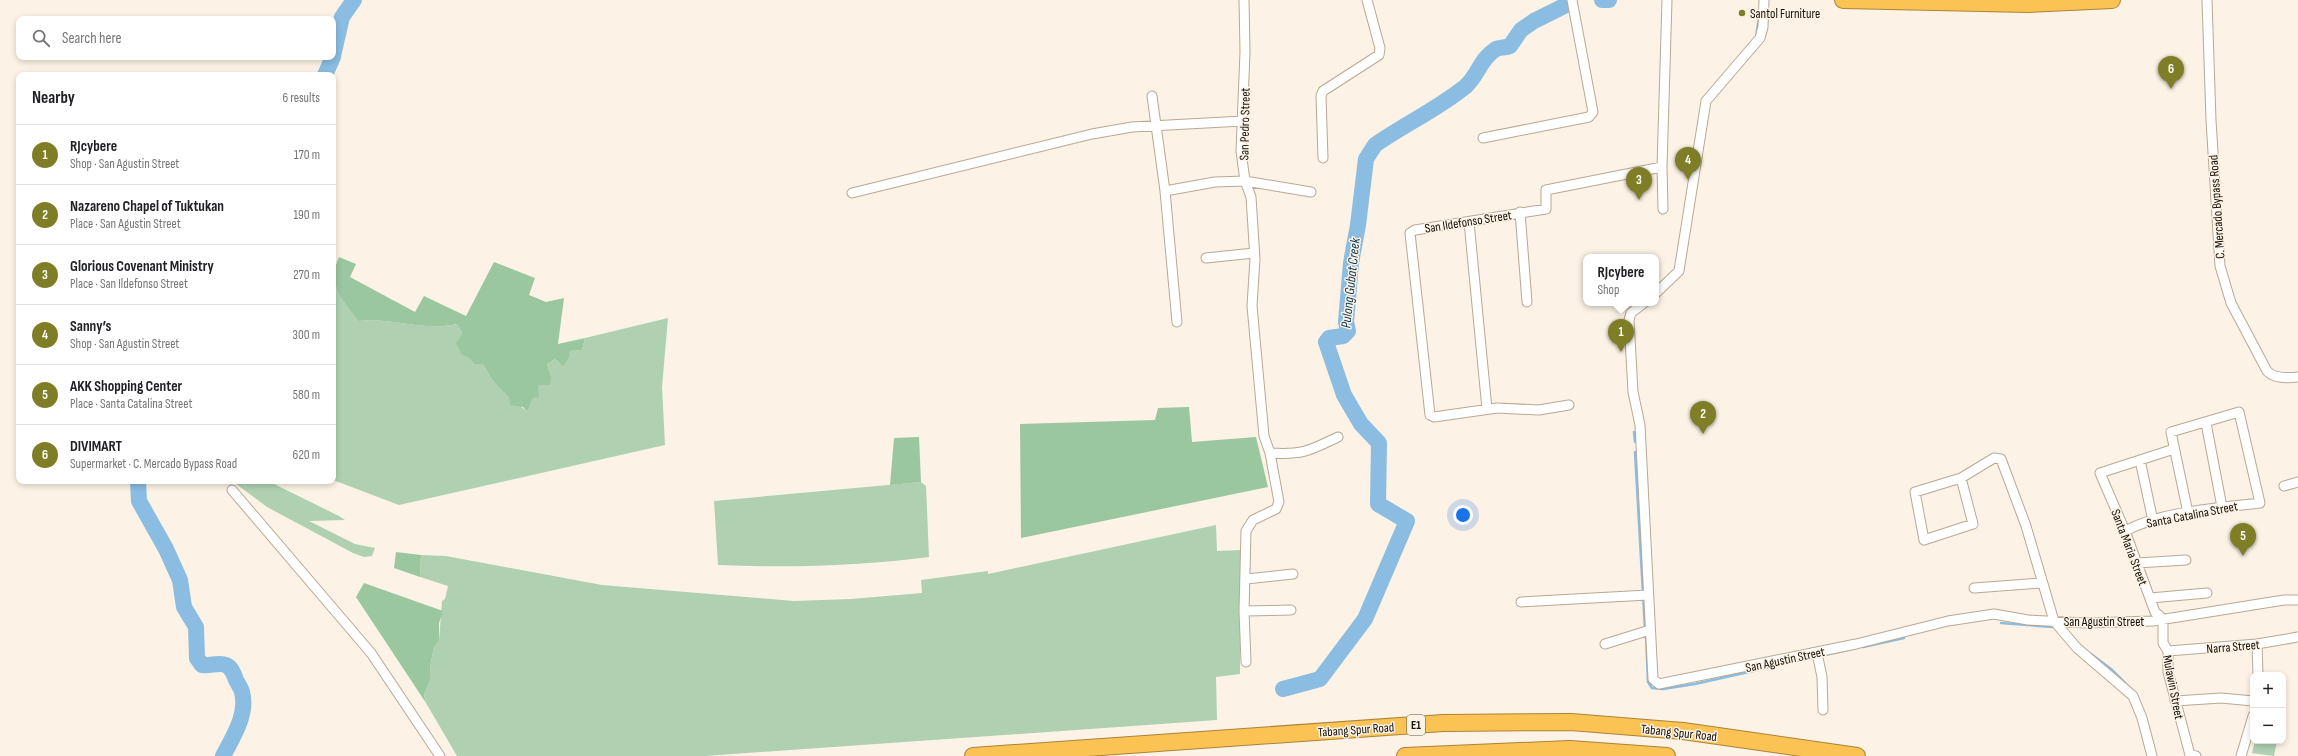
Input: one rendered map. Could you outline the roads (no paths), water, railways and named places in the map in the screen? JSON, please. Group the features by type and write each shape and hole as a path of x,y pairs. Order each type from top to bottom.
{"highway":[{"path":"1843,0 2028,4 2112,0"},
{"name":"Tabang Spur Road","path":"973,756 1443,723 1570,722 1683,731 1857,756"},
{"name":"Tabang Spur Road","path":"1405,756 1570,749 1667,756"}],"street":[{"name":"San Pedro Street","path":"1244,0 1245,52 1241,151 1245,181 1251,197 1254,253 1252,306 1264,436 1270,453 1279,502 1276,509 1253,520 1246,531 1246,579"},
{"path":"1323,158 1321,96 1323,91 1379,55 1380,48 1367,0"},
{"path":"1483,138 1589,117 1593,112 1572,0"},
{"path":"1663,210 1662,167 1667,0"},
{"path":"1659,290 1679,271 1706,101 1760,38 1763,27 1764,0"},
{"name":"C. Mercado Bypass Road","path":"2207,0 2211,120 2220,266 2231,303 2267,371 2270,375 2285,378 2298,377"},
{"path":"1152,96 1155,122 1158,125 1177,322"},
{"path":"852,193 1092,134 1132,127 1243,121"},
{"name":"San Ildefonso Street","path":"1569,405 1539,410 1487,409 1434,417 1430,415 1410,233 1415,230 1546,209 1546,190 1662,167"},
{"path":"1165,191 1215,182 1245,181 1311,192"},
{"path":"1520,212 1527,302"},
{"path":"1468,222 1487,409"},
{"path":"1206,258 1254,253"},
{"name":"San Agustin Street","path":"1641,306 1632,314 1629,320 1633,392 1640,425 1653,679 1659,684 1817,653 1948,621 1994,614 2028,620 2096,623 2152,621 2284,600 2298,600"},
{"name":"Santa Catalina Street","path":"2125,531 2136,525 2188,513 2222,507 2260,503 2239,412 2206,423"},
{"path":"2188,513 2171,432 2206,423 2222,507"},
{"path":"1270,453 1293,455 1305,453 1338,437"},
{"path":"2153,521 2140,460 2174,449"},
{"path":"1961,478 1973,524 1924,540 1915,492 1961,478 1994,458 2001,459 2026,526 2054,621 2077,648 2133,696 2142,718 2152,756"},
{"name":"Santa Maria Street","path":"2140,460 2100,473 2125,531 2155,612 2162,619"},
{"path":"2284,486 2298,482"},
{"path":"232,490 371,653 440,756"},
{"path":"2137,563 2186,560"},
{"path":"1246,662 1244,611 1246,579 1293,574"},
{"path":"1974,588 2042,583"},
{"path":"2150,598 2207,593"},
{"path":"1521,602 1648,596"},
{"path":"1244,611 1292,610"},
{"name":"Mulawin Street","path":"2162,619 2163,643 2168,651 2168,672 2175,701 2193,755"},
{"path":"1605,644 1650,630"},
{"name":"Narra Street","path":"2168,651 2258,644 2298,637"},
{"path":"2258,644 2258,672"},
{"path":"1817,653 1822,677 1823,710"},
{"path":"2175,701 2221,698 2250,701"},
{"path":"2241,756 2250,726"}],"waterway":[{"path":"336,43 342,17 354,0"},
{"name":"Pulong Gubat Creek","path":"1602,0 1609,0"},
{"name":"Pulong Gubat Creek","path":"1283,689 1320,679 1365,619 1407,521 1378,504 1379,443 1361,424 1344,395 1326,342 1329,338 1343,336 1348,331 1346,322 1351,263 1358,225 1366,159 1375,145 1444,102 1466,86 1474,77 1486,57 1496,49 1510,46 1521,30 1534,21 1566,5"},
{"path":"1756,37 1759,17"},
{"path":"326,72 332,60"},
{"path":"1634,432 1635,442"},
{"path":"1635,452 1645,629"},
{"path":"138,484 139,501 166,549 180,580 184,607 196,627 197,658 202,665 224,664 228,666 242,690 243,709 241,717 235,733 223,756"},
{"path":"2001,623 2052,627"},
{"path":"1646,634 1648,682 1652,688 1663,689 1695,684 1815,657"},
{"path":"1863,647 1904,638"},
{"path":"1820,656 1848,650"},
{"path":"2091,654 2111,669 2136,694"}],"place":[{"name":"Santol Furniture","path":"1742,13"},
{"name":"DIVIMART","path":"2171,89"},
{"name":"Sanny’s","path":"1688,180"},
{"name":"Glorious Covenant Ministry","path":"1639,200"},
{"name":"RJcybere","path":"1621,352"},
{"name":"Nazareno Chapel of Tuktukan","path":"1703,434"},
{"name":"AKK Shopping Center","path":"2243,556"}]}
